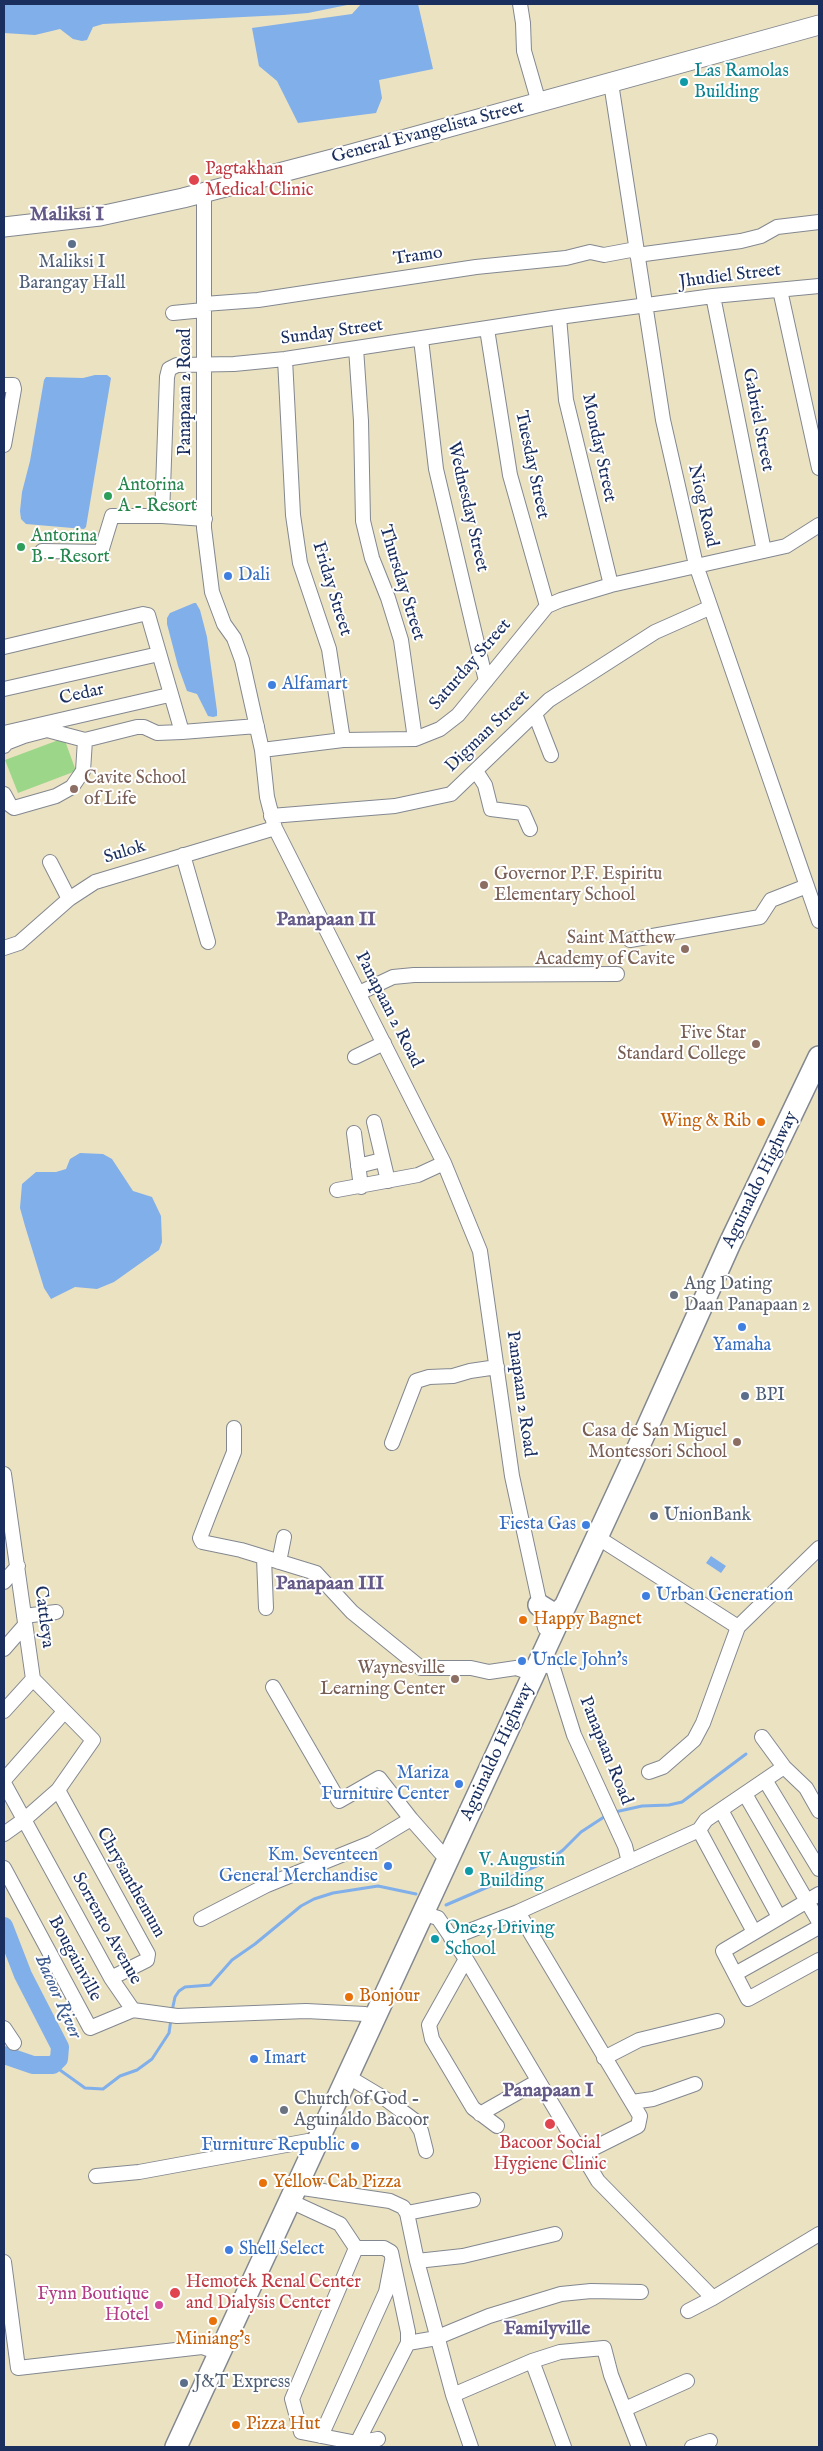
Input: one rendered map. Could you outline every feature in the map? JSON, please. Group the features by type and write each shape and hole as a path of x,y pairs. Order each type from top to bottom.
{"highway":[{"name":"Aguinaldo Highway","path":"176,2447 597,1537 730,1243 819,1057"},
{"path":"540,1605 552,1613 559,1612 564,1607"}],"main road":[{"name":"General Evangelista Street","path":"4,227 100,216 204,193 611,84 819,25"}],"street":[{"path":"520,4 524,50 539,103"},
{"name":"Niog Road","path":"611,84 663,420 696,565 709,608 819,921"},
{"name":"Panapaan 2 Road","path":"204,193 205,519 207,565 212,592 224,624 234,638 242,660 262,750 273,822 444,1162 480,1251 512,1476 544,1628 552,1633"},
{"name":"Tramo","path":"173,314 204,307 476,267 566,258 590,252 604,255 741,241 760,236 777,227 819,222"},
{"name":"Jhudiel Street","path":"645,306 713,296 819,286"},
{"path":"780,290 819,468"},
{"name":"Gabriel Street","path":"713,296 764,551"},
{"name":"Sunday Street","path":"162,516 169,369 177,365 285,359 559,317 645,306"},
{"name":"Monday Street","path":"559,317 566,400 611,585"},
{"name":"Tuesday Street","path":"487,329 510,474 547,606"},
{"name":"Wednesday Street","path":"421,339 436,469 486,681"},
{"name":"Thursday Street","path":"356,348 361,421 363,521 372,558 388,598 401,640 415,739"},
{"name":"Friday Street","path":"285,359 293,515 300,563 329,649 344,740"},
{"path":"4,385 13,385 14,389 4,443"},
{"path":"42,551 101,552 112,516 162,516 205,519"},
{"path":"547,606 611,585 764,551 796,542 819,525"},
{"name":"Saturday Street","path":"262,750 344,740 415,739 440,728 458,715 547,606"},
{"name":"Digman Street","path":"273,822 395,806 451,794 549,700 655,632 709,608"},
{"path":"4,647 144,614 150,618 169,695 182,732"},
{"path":"4,689 159,654"},
{"name":"Cedar","path":"4,733 169,695"},
{"path":"534,714 551,755"},
{"path":"4,746 6,743 24,736 47,730 85,740 136,727 144,727 157,733 257,726"},
{"path":"4,794 10,805 14,808 56,796 72,787 83,770 85,740"},
{"path":"476,771 485,785 491,808 523,813 530,829"},
{"name":"Sulok","path":"4,948 19,943 69,899 95,882 183,855 273,822"},
{"path":"183,855 208,942"},
{"path":"50,862 69,899"},
{"path":"630,940 760,917 771,900 807,886"},
{"path":"359,993 393,977 414,975 617,974"},
{"path":"355,1057 384,1043"},
{"path":"374,1122 388,1181"},
{"path":"354,1133 361,1187"},
{"path":"358,1166 382,1160"},
{"path":"337,1190 418,1175 444,1162"},
{"path":"392,1443 416,1381 429,1377 453,1376 470,1371 498,1368"},
{"path":"234,1428 232,1457 200,1540 316,1573 352,1612 421,1668 471,1668 490,1672 516,1668 536,1668"},
{"name":"Cattleya","path":"4,1474 8,1531 18,1566 33,1679"},
{"path":"597,1537 738,1627"},
{"path":"279,1562 284,1538"},
{"path":"649,1772 663,1767 694,1740 703,1723 738,1627 819,1548"},
{"path":"264,1558 266,1608"},
{"path":"4,1582 18,1566"},
{"path":"4,1649 24,1620 56,1612"},
{"name":"Panapaan Road","path":"536,1668 553,1668 574,1735 625,1846 629,1862"},
{"path":"4,1711 33,1679 93,1740 58,1790 25,1819 4,1834"},
{"path":"273,1687 340,1801 379,1778 441,1853 450,1856"},
{"path":"4,1782 64,1712"},
{"path":"762,1737 784,1766 806,1788 819,1811"},
{"path":"451,1938 518,1912 700,1830 706,1820 784,1766"},
{"path":"765,1780 819,1869"},
{"name":"Sorrento Avenue","path":"4,1782 111,1978 133,2010 170,2015 306,2011 365,2014 374,2018"},
{"name":"Chrysanthemum","path":"58,1790 148,1954 147,1960 111,1978"},
{"path":"744,1794 813,1898 819,1922"},
{"path":"721,1810 779,1917"},
{"path":"201,1919 267,1885 371,1843 411,1819"},
{"path":"700,1830 754,1932"},
{"name":"Bougainville","path":"4,1868 86,2030 133,2010"},
{"path":"813,1898 723,1951 748,1999 819,1960"},
{"path":"518,1912 640,2116 638,2126 582,2154"},
{"path":"422,1913 438,1918 466,1959 598,2181 713,2298"},
{"path":"735,1974 819,1927"},
{"path":"466,1959 429,2025 432,2040 473,2108 497,2126"},
{"path":"604,2058 639,2040 717,2021"},
{"path":"4,2028 14,2043"},
{"path":"347,2076 387,2100 414,2120 421,2131 426,2151"},
{"path":"480,2114 538,2081"},
{"path":"632,2102 653,2099 695,2084"},
{"path":"96,2176 138,2172 308,2141 316,2144"},
{"path":"293,2194 390,2201 403,2207 407,2213 434,2338 471,2447"},
{"path":"293,2194 340,2224 356,2248"},
{"path":"407,2213 473,2200"},
{"path":"417,2261 463,2256 555,2234"},
{"path":"688,2311 819,2234"},
{"path":"356,2248 384,2248 388,2249 393,2256 407,2320 408,2343 372,2410 357,2443"},
{"path":"356,2248 292,2399 301,2432 357,2443 379,2443 372,2410"},
{"path":"322,2436 386,2292 393,2256"},
{"path":"4,2262 18,2368 202,2347 219,2353"},
{"path":"408,2343 434,2338 489,2316 561,2294 591,2291 641,2292"},
{"path":"386,2292 402,2298"},
{"path":"453,2395 560,2352 604,2348 611,2375 639,2447"},
{"path":"532,2362 564,2447"},
{"path":"625,2409 687,2382"},
{"path":"692,2447 710,2441"}],"green space":[{"path":"64,738 76,771 18,793 5,760"}],"water":[{"path":"4,4 352,4 308,13 103,24 93,27 87,40 82,41 73,39 60,29 35,35 4,33"},
{"path":"361,4 418,4 433,69 379,80 382,98 376,113 298,123 277,81 259,66 252,28 352,14"},
{"path":"107,375 111,378 86,527 84,529 26,524 21,519 20,511 22,492 30,461 44,380 46,377 83,378"},
{"path":"196,603 200,610 207,637 217,711 217,716 213,717 208,716 197,694 187,691 167,624 167,618 170,613"},
{"path":"80,1153 103,1154 112,1159 133,1191 152,1197 161,1216 162,1242 159,1250 114,1282 97,1289 75,1287 51,1299 44,1288 20,1208 22,1184 36,1172 56,1172 66,1169 70,1159"},
{"path":"711,1556 726,1566 721,1573 706,1563"}],"waterway":[{"path":"615,1812 642,1806 669,1805 682,1802 746,1754"},
{"path":"446,1905 548,1861 563,1850 581,1832 607,1815"},
{"path":"172,2011 175,1997 179,1991 185,1987 210,1985 232,1960 255,1944 301,1906 314,1899 333,1893 378,1886 416,1894"},
{"name":"Bacoor River","path":"4,1926 23,1975 60,2047 59,2059 53,2065 33,2065 4,2055"},
{"path":"53,2065 85,2088 103,2089 120,2076 137,2070 152,2059 169,2033 171,2019"}],"place":[{"name":"Las Ramolas Building","path":"684,82"},
{"name":"Pagtakhan Medical Clinic","path":"194,180"},
{"name":"Maliksi I Barangay Hall","path":"72,244"},
{"name":"Antorina A - Resort","path":"108,496"},
{"name":"Antorina B - Resort","path":"21,547"},
{"name":"Dali","path":"228,576"},
{"name":"Alfamart","path":"272,685"},
{"name":"Cavite School of Life","path":"74,789"},
{"name":"Governor P.F. Espiritu Elementary School","path":"484,885"},
{"name":"Saint Matthew Academy of Cavite","path":"685,949"},
{"name":"Five Star Standard College","path":"756,1044"},
{"name":"Wing & Rib","path":"761,1122"},
{"name":"Ang Dating Daan Panapaan 2","path":"674,1295"},
{"name":"Yamaha","path":"742,1327"},
{"name":"BPI","path":"745,1396"},
{"name":"Casa de San Miguel Montessori School","path":"737,1442"},
{"name":"UnionBank","path":"654,1516"},
{"name":"Fiesta Gas","path":"586,1525"},
{"name":"Urban Generation","path":"646,1596"},
{"name":"Happy Bagnet","path":"523,1620"},
{"name":"Uncle John's","path":"522,1661"},
{"name":"Waynesville Learning Center","path":"455,1679"},
{"name":"Mariza Furniture Center","path":"459,1784"},
{"name":"Km. Seventeen General Merchandise","path":"388,1866"},
{"name":"V. Augustin Building","path":"469,1871"},
{"name":"One25 Driving School","path":"435,1939"},
{"name":"Bonjour","path":"349,1997"},
{"name":"Imart","path":"254,2059"},
{"name":"Church of God - Aguinaldo Bacoor","path":"284,2110"},
{"name":"Bacoor Social Hygiene Clinic","path":"550,2124"},
{"name":"Furniture Republic","path":"355,2146"},
{"name":"Yellow Cab Pizza","path":"263,2183"},
{"name":"Shell Select","path":"229,2250"},
{"name":"Hemotek Renal Center and Dialysis Center","path":"175,2293"},
{"name":"Fynn Boutique Hotel","path":"159,2305"},
{"name":"Miniang's","path":"213,2321"},
{"name":"J&T Express","path":"184,2383"},
{"name":"Pizza Hut","path":"236,2425"}],"district":[{"name":"Maliksi I","path":"67,216"},
{"name":"Panapaan II","path":"326,921"},
{"name":"Panapaan III","path":"330,1585"},
{"name":"Panapaan I","path":"548,2092"},
{"name":"Familyville","path":"547,2330"}]}
